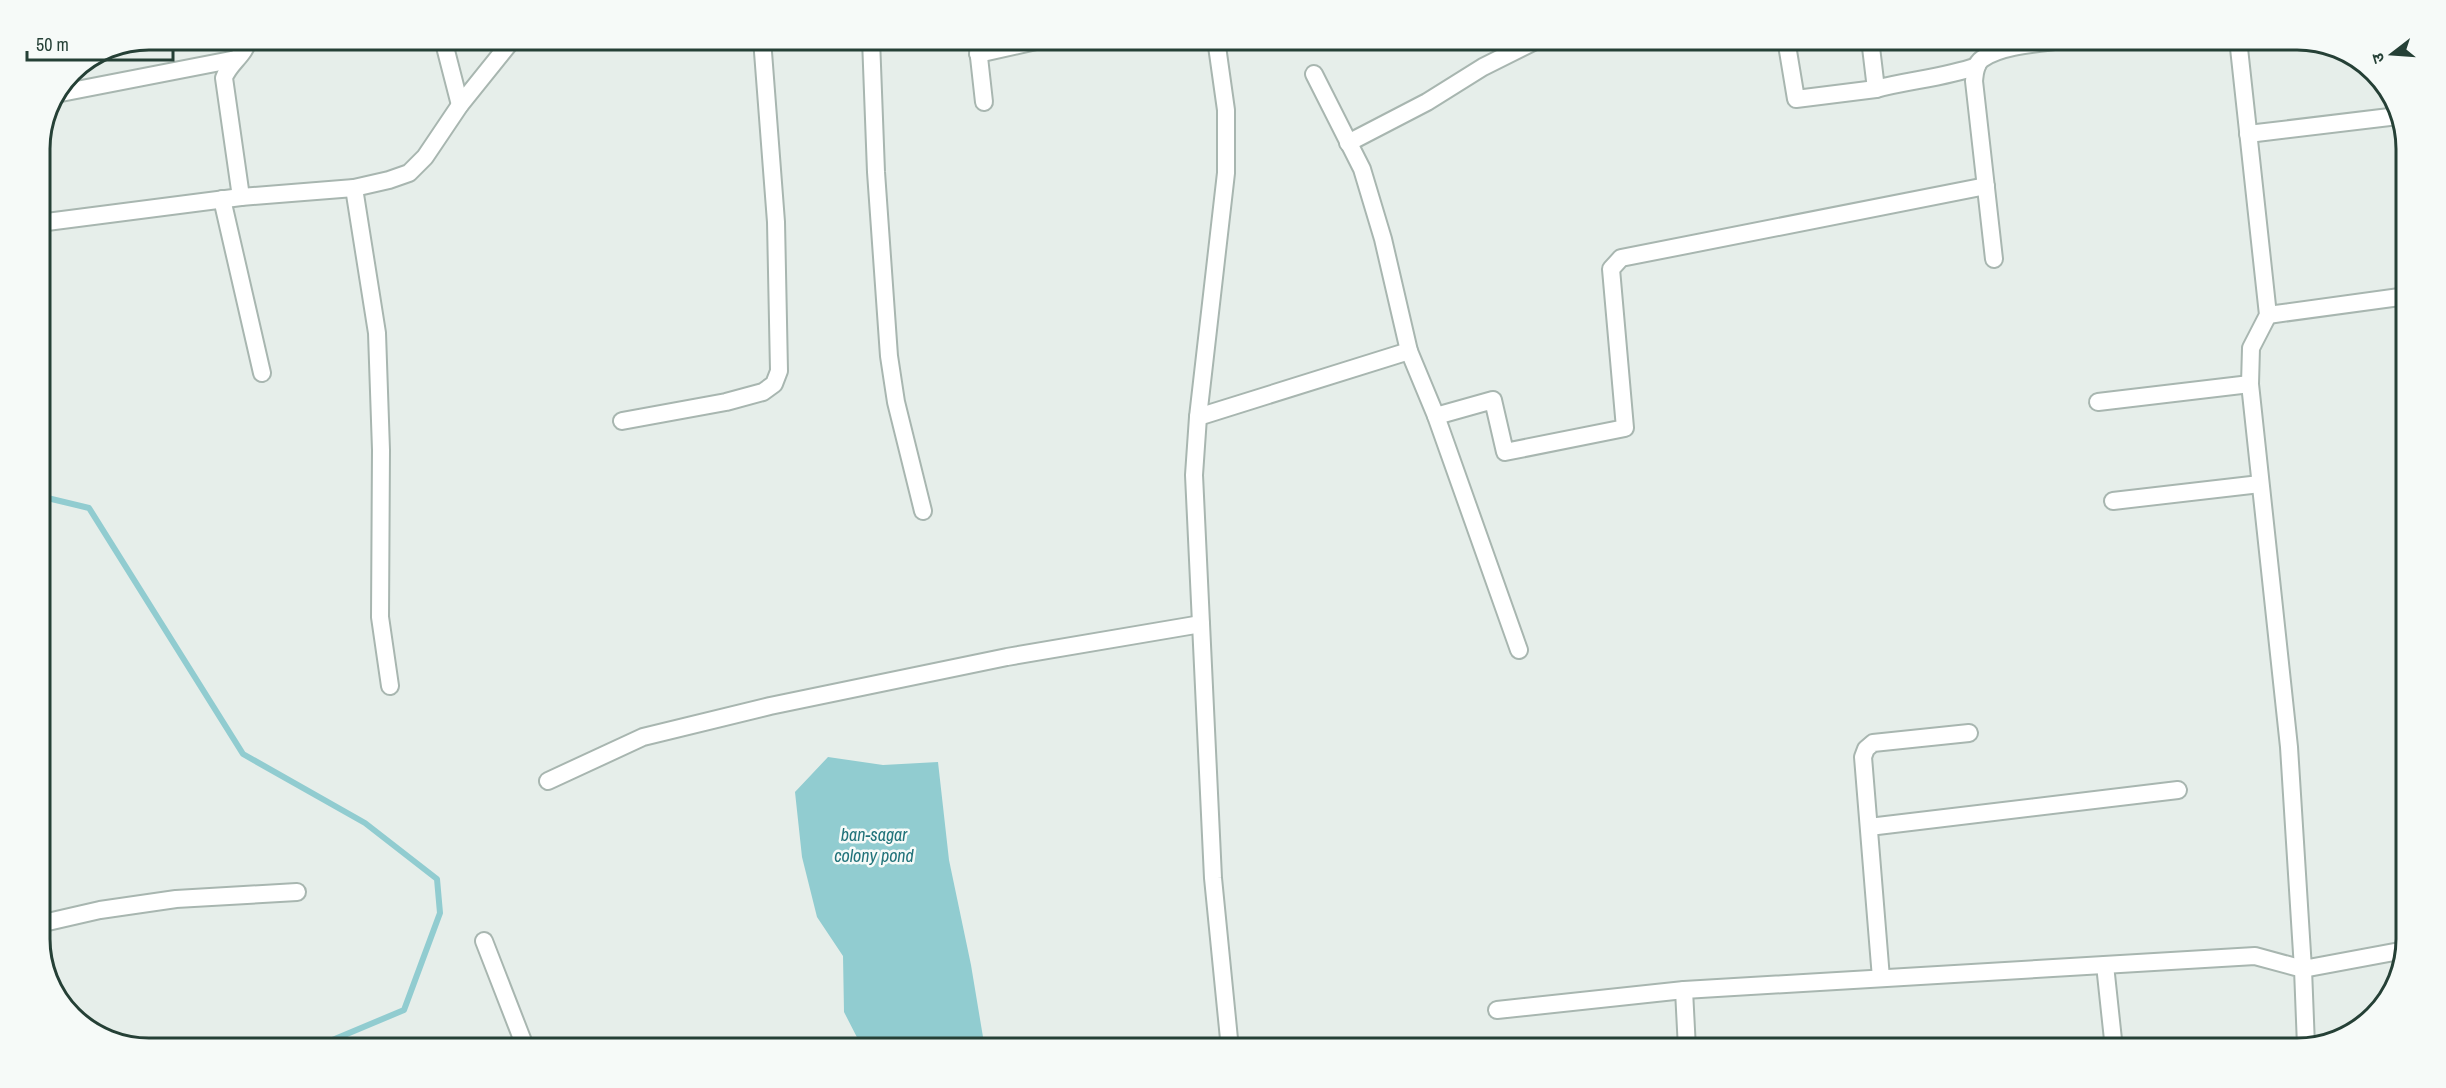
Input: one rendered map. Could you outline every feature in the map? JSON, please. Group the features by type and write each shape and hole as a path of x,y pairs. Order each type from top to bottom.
{"street":[{"path":"241,197 224,78 227,68 245,50"},
{"path":"446,50 460,105"},
{"path":"50,221 222,199 354,188 409,173 425,157 460,105 504,50"},
{"path":"622,421 763,392 774,384 779,371 776,222 763,50"},
{"path":"871,50 876,172 889,356 896,402 923,511"},
{"path":"978,50 984,102"},
{"path":"1218,50 1226,110 1226,173 1198,417 1194,475 1213,878 1229,1039"},
{"path":"1348,143 1427,102 1483,67 1517,50"},
{"path":"1788,50 1796,99 1876,89 1953,74 1977,66"},
{"path":"1871,50 1876,89"},
{"path":"1994,259 1974,81 1977,66 1982,59 2004,50"},
{"path":"2239,50 2268,315 2251,348 2250,384 2289,747 2306,1038"},
{"path":"68,92 236,59"},
{"path":"1314,74 1362,169 1383,239 1409,351 1436,416 1519,651"},
{"path":"2248,134 2391,117"},
{"path":"1436,416 1493,400 1505,452 1625,429 1611,269 1612,265 1621,258 1986,186"},
{"path":"354,188 377,333 381,450 380,617 390,686"},
{"path":"222,199 262,374"},
{"path":"2268,315 2396,298"},
{"path":"1198,417 1409,351"},
{"path":"2098,402 2250,384"},
{"path":"2113,501 2260,484"},
{"path":"548,781 643,737 770,706 1007,657 1201,624"},
{"path":"1881,978 1863,757 1866,749 1873,743 1969,733"},
{"path":"1869,827 2178,790"},
{"path":"50,921 100,910 176,899 297,892"},
{"path":"484,941 522,1039"},
{"path":"1497,1010 1684,990 2254,956 2303,969 2395,952"},
{"path":"2105,965 2113,1039"},
{"path":"1684,990 1686,1039"}],"water":[{"name":"ban-sagar colony pond","path":"828,757 883,765 938,762 949,860 971,965 983,1039 858,1039 844,1012 843,956 817,917 802,857 795,792"}],"waterway":[{"path":"50,499 89,508 243,754 365,823 437,879 440,913 404,1010 335,1039"}]}
